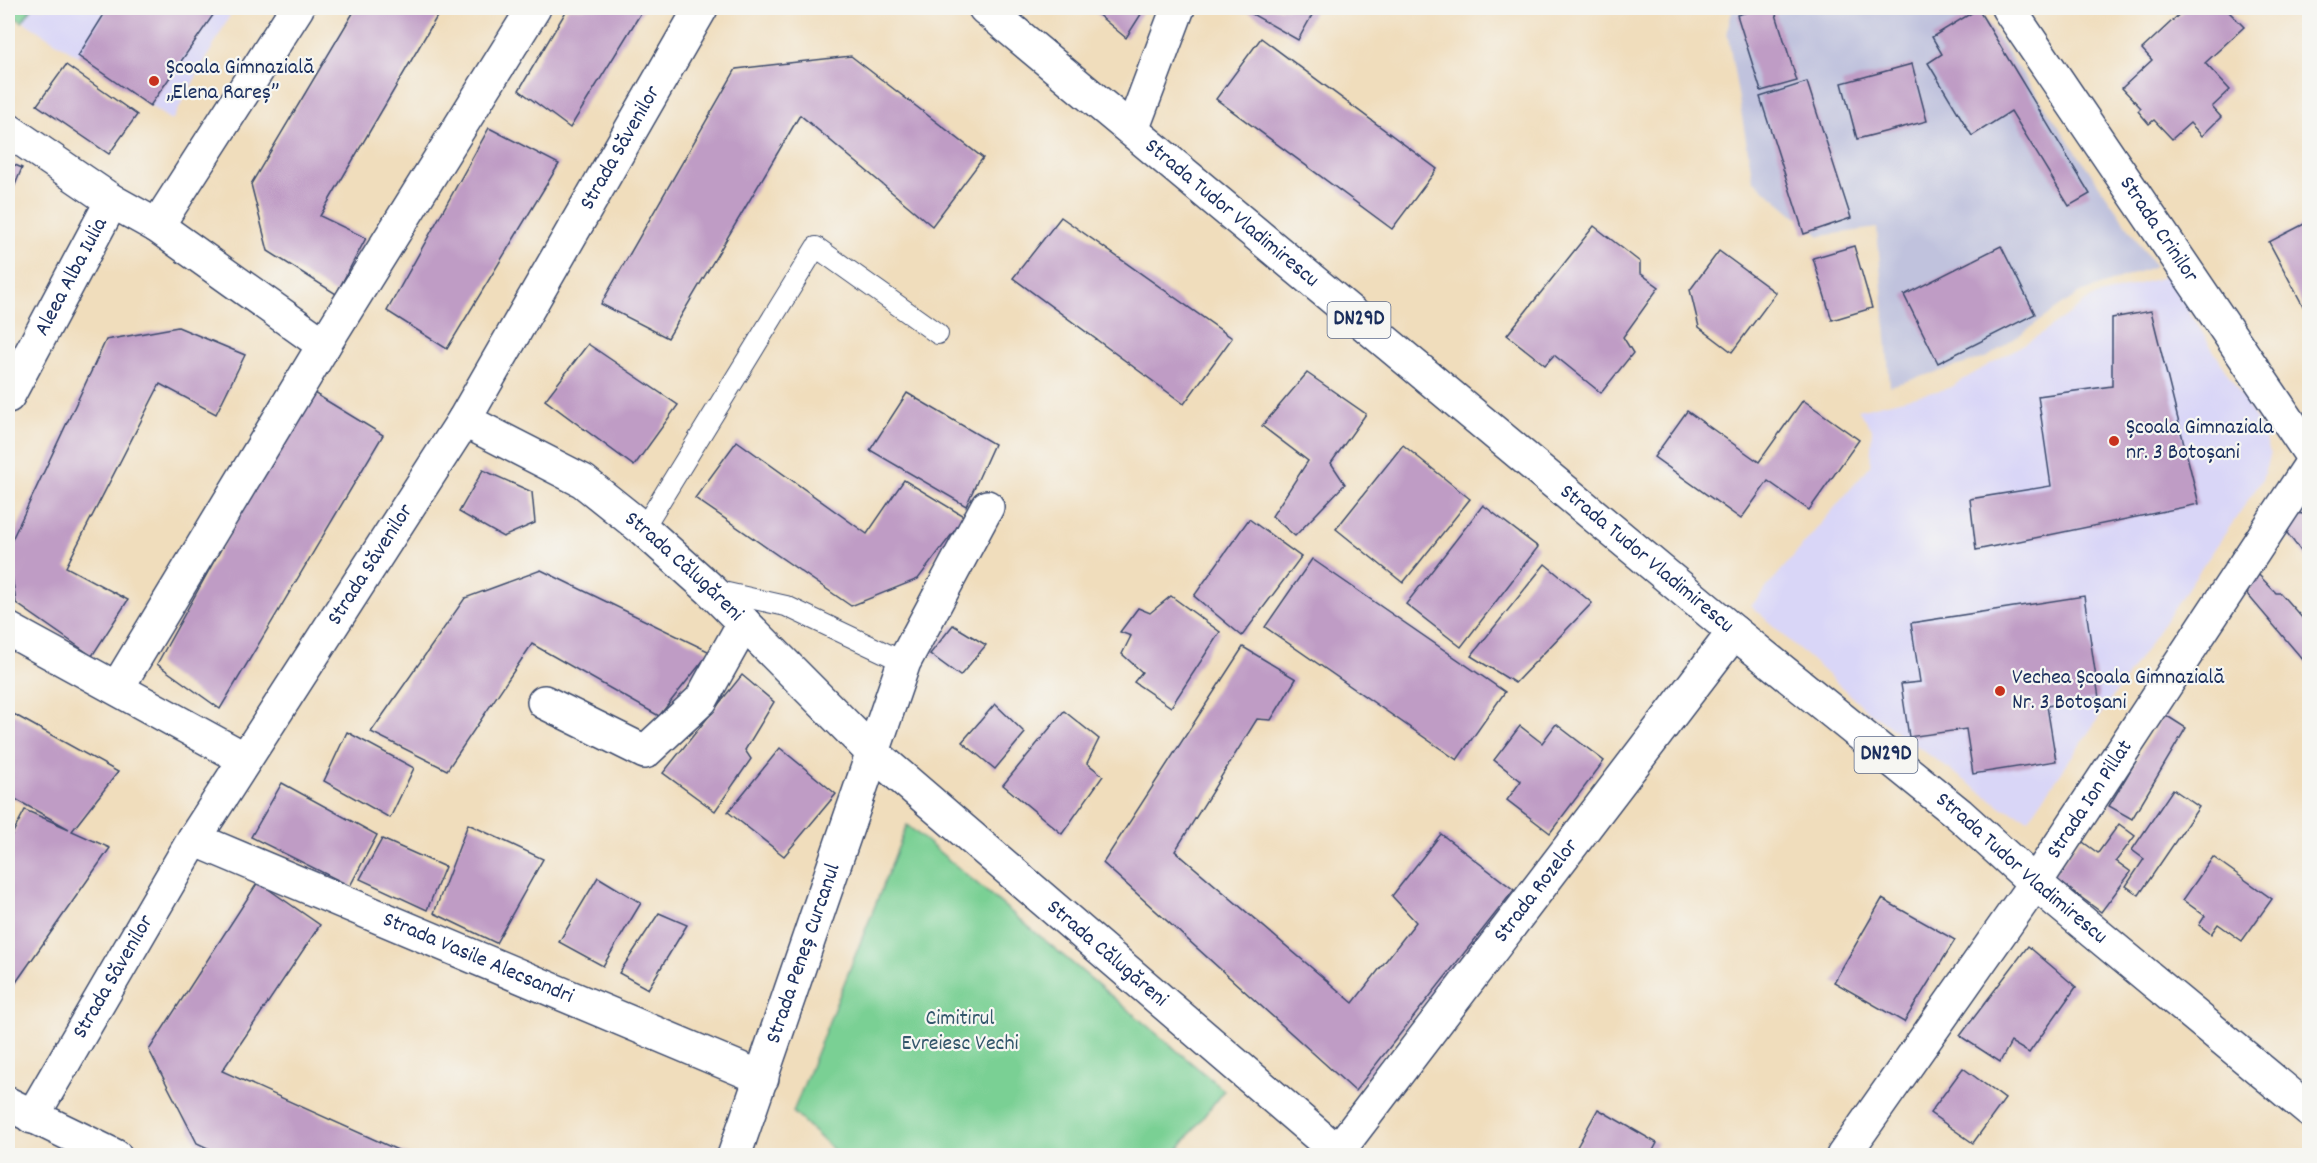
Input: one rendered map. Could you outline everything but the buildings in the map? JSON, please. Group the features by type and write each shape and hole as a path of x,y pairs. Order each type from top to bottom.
{"street":[{"path":"156,226 297,8"},
{"path":"117,688 324,345 534,8"},
{"name":"Strada Săvenilor","path":"20,1110 464,420 701,8"},
{"name":"Strada Tudor Vladimirescu","path":"985,8 1734,632 1959,814 2035,883 2310,1111"},
{"path":"1132,130 1178,8"},
{"name":"Strada Crinilor","path":"2008,8 2310,453"},
{"path":"8,129 112,201"},
{"name":"Aleea Alba Iulia","path":"8,396 112,201 156,226 324,345"},
{"name":"Strada Călugăreni","path":"464,420 583,482 643,529 711,590 872,752 1340,1153"},
{"name":"Strada Ion Pillat","path":"1843,1155 2035,883 2310,466"},
{"path":"872,752 904,662 987,507"},
{"path":"544,702 645,752 701,700 744,623"},
{"path":"8,629 245,759"},
{"name":"Strada Rozelor","path":"1340,1153 1734,632"},
{"name":"Strada Peneș Curcanul","path":"734,1155 872,752"},
{"name":"Strada Vasile Alecsandri","path":"194,839 762,1077"},
{"path":"20,1110 115,1155"}],"lane":[{"path":"643,529 816,247 938,334"},
{"path":"711,590 786,606 904,662"}],"shaded area":[{"name":"Școala Gimnazială „Elena Rareș”","path":"8,8 234,8 172,121 78,56 8,12"},
{"path":"1733,8 1977,8 2155,266 2078,294 1988,357 1890,386 1877,228 1820,236 1753,180 1727,31"},
{"path":"2167,276 2263,430 2270,453 2262,480 2029,819 2003,808 1868,711 1751,606 1870,466 1872,429 1858,410 1949,388 2041,334 2093,297"}],"green space":[{"path":"8,8 32,8 22,22 8,12"},
{"name":"Cimitirul Evreiesc Vechi","path":"907,825 1224,1090 1174,1155 839,1155 793,1112"}],"place":[{"name":"Școala Gimnazială „Elena Rareș”","path":"154,81"},
{"name":"Școala Gimnaziala nr. 3 Botoșani","path":"2114,441"},
{"name":"Vechea Școala Gimnazială Nr. 3 Botoșani","path":"2000,691"}]}
